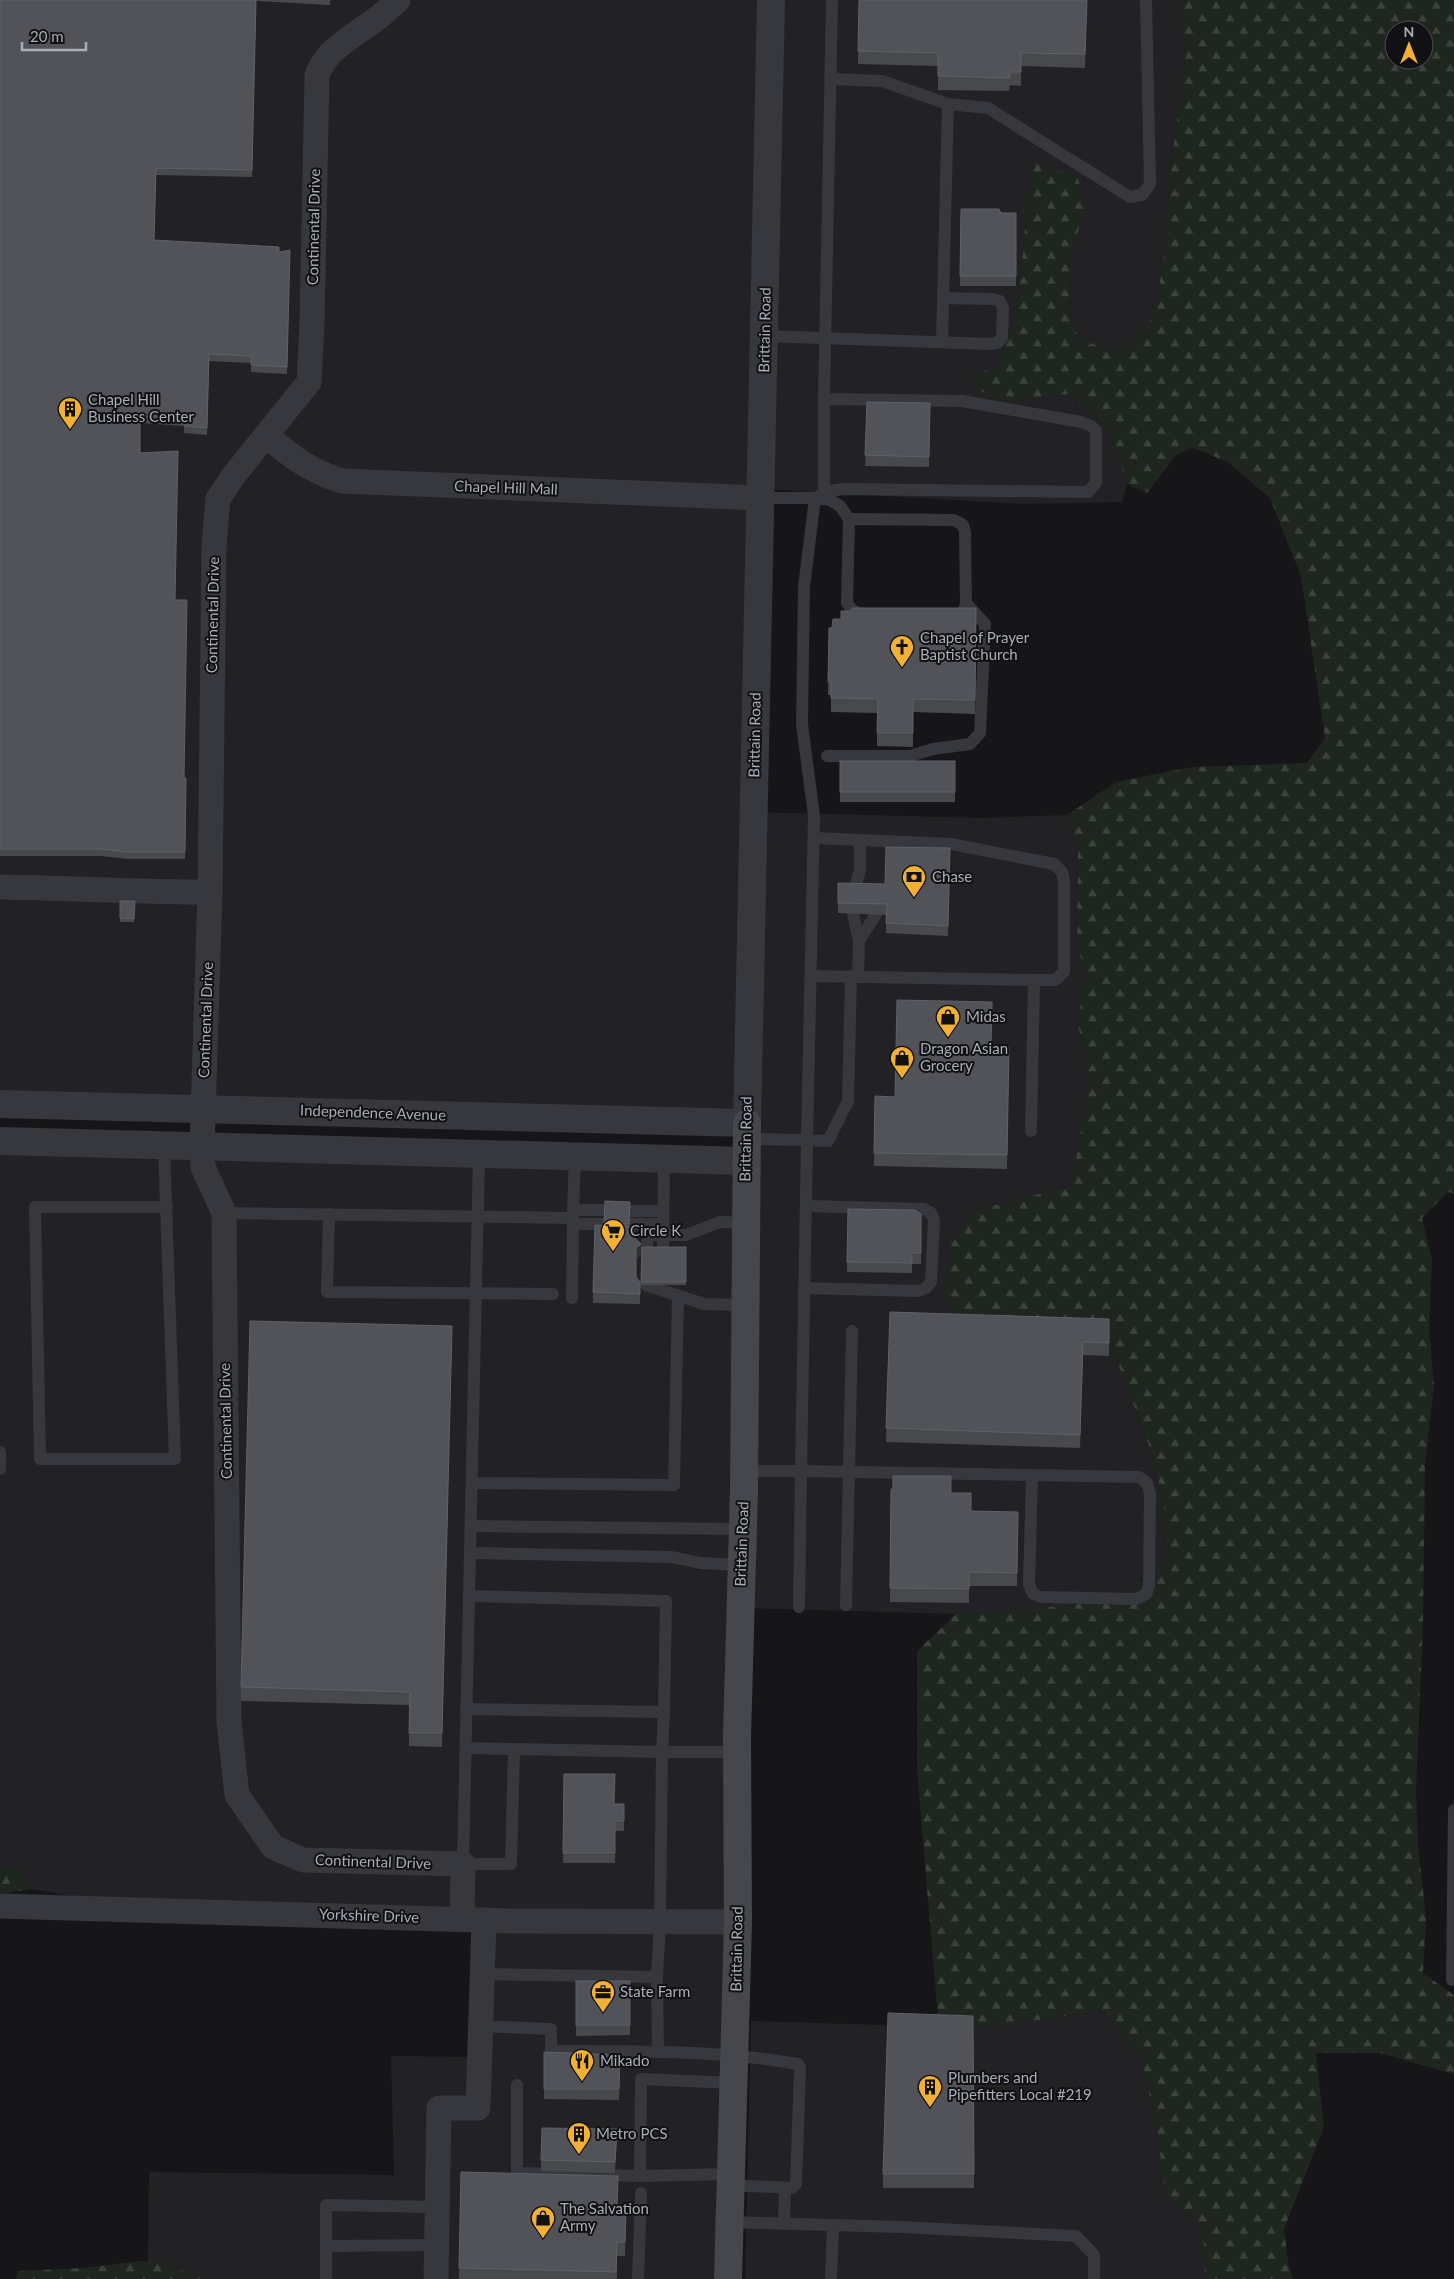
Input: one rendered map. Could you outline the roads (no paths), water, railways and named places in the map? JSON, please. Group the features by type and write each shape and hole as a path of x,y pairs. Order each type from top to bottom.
{"main road":[{"name":"Brittain Road","path":"728,2279 738,1922 737,1752 744,1471 744,1223 746,1141"}],"street":[{"name":"Continental Drive","path":"398,0 362,30 340,44 325,58 317,75 311,375 304,390 234,475 218,499 214,546 210,892 202,1148 204,1167 224,1213 229,1722 237,1795 273,1846 303,1860 463,1864"},
{"name":"Brittain Road","path":"746,1141 771,0"},
{"name":"Chapel Hill Mall","path":"266,435 296,461 310,469 342,481 761,498"},
{"path":"0,887 80,888 121,892 210,892"},
{"name":"Independence Avenue","path":"0,1104 203,1109 746,1141"},
{"path":"0,1141 202,1148 664,1158 746,1141"},
{"path":"436,2279 439,2108 478,2108 480,1974 463,1864"},
{"name":"Yorkshire Drive","path":"0,1906 473,1919 738,1922"}],"lane":[{"path":"799,1607 814,838 814,816 802,724 804,586 819,495 824,399 832,0"},
{"path":"831,79 882,81 948,104 988,108 1130,197 1142,195 1150,184 1146,0"},
{"path":"942,342 948,104"},
{"path":"765,336 997,343 1002,338 1003,308 1000,301 992,299 943,298"},
{"path":"761,498 819,495 845,489 1088,492 1096,483 1096,431 1091,426 1081,422 962,401 824,399"},
{"path":"819,495 840,506 849,519 848,603 851,610 857,614 883,614"},
{"path":"849,519 954,520 963,525 965,532 966,603 964,611 957,615 938,615"},
{"path":"827,756 910,756 933,749 970,744 980,733 985,624 966,603"},
{"path":"811,976 1055,980 1064,972 1064,881 1062,872 1054,864 951,844 814,838"},
{"path":"849,894 860,870 860,840"},
{"path":"860,870 870,890"},
{"path":"849,914 859,940"},
{"path":"746,1141 828,1141 848,1100 859,940 872,914"},
{"path":"1032,1131 1034,980"},
{"path":"164,1147 167,1207 175,1459 40,1459 35,1207 167,1207"},
{"path":"480,1154 463,1864 511,1864 514,1750"},
{"path":"572,1298 575,1156"},
{"path":"664,1158 664,1251"},
{"path":"804,1288 918,1291 926,1288 931,1282 934,1220 931,1213 924,1209 806,1206"},
{"path":"573,1217 605,1210"},
{"path":"224,1213 573,1217 605,1224"},
{"path":"329,1214 327,1292 553,1294"},
{"path":"629,1217 663,1223 682,1235"},
{"path":"682,1235 720,1222 744,1223"},
{"path":"646,1250 648,1237 653,1235 663,1223"},
{"path":"682,1235 682,1250"},
{"path":"646,1285 680,1293 704,1304 744,1305"},
{"path":"472,1483 674,1486 680,1293"},
{"path":"846,1605 852,1332"},
{"path":"0,1452 0,1469"},
{"path":"744,1471 801,1471 848,1472 1032,1475 1139,1477 1147,1483 1150,1494 1149,1586 1146,1594 1136,1599 1041,1597 1032,1594 1029,1584 1032,1475"},
{"path":"471,1526 743,1529"},
{"path":"470,1553 672,1557 700,1563 742,1565"},
{"path":"469,1596 666,1601 660,1922 657,1977 658,2051"},
{"path":"466,1709 664,1712"},
{"path":"466,1748 737,1752"},
{"path":"1452,1980 1454,1810"},
{"path":"480,1974 657,1977"},
{"path":"480,2026 551,2029 551,2051 658,2051 733,2055 798,2064 800,2068 796,2184 792,2188 785,2188 731,2179 517,2173 517,2084"},
{"path":"640,2176 641,2079 733,2083"},
{"path":"784,2224 785,2188"},
{"path":"638,2279 641,2193"},
{"path":"326,2279 326,2205 437,2206"},
{"path":"729,2222 1076,2236 1094,2255 1094,2279"},
{"path":"831,2279 832,2226"},
{"path":"326,2246 437,2245"}],"place":[{"name":"Chapel Hill Business Center","path":"70,430"},
{"name":"Chapel of Prayer Baptist Church","path":"902,668"},
{"name":"Chase","path":"914,898"},
{"name":"Midas","path":"948,1038"},
{"name":"Dragon Asian Grocery","path":"902,1079"},
{"name":"Circle K","path":"613,1252"},
{"name":"State Farm","path":"603,2013"},
{"name":"Mikado","path":"582,2082"},
{"name":"Plumbers and Pipefitters Local #219","path":"930,2108"},
{"name":"Metro PCS","path":"579,2155"},
{"name":"The Salvation Army","path":"543,2239"}]}
